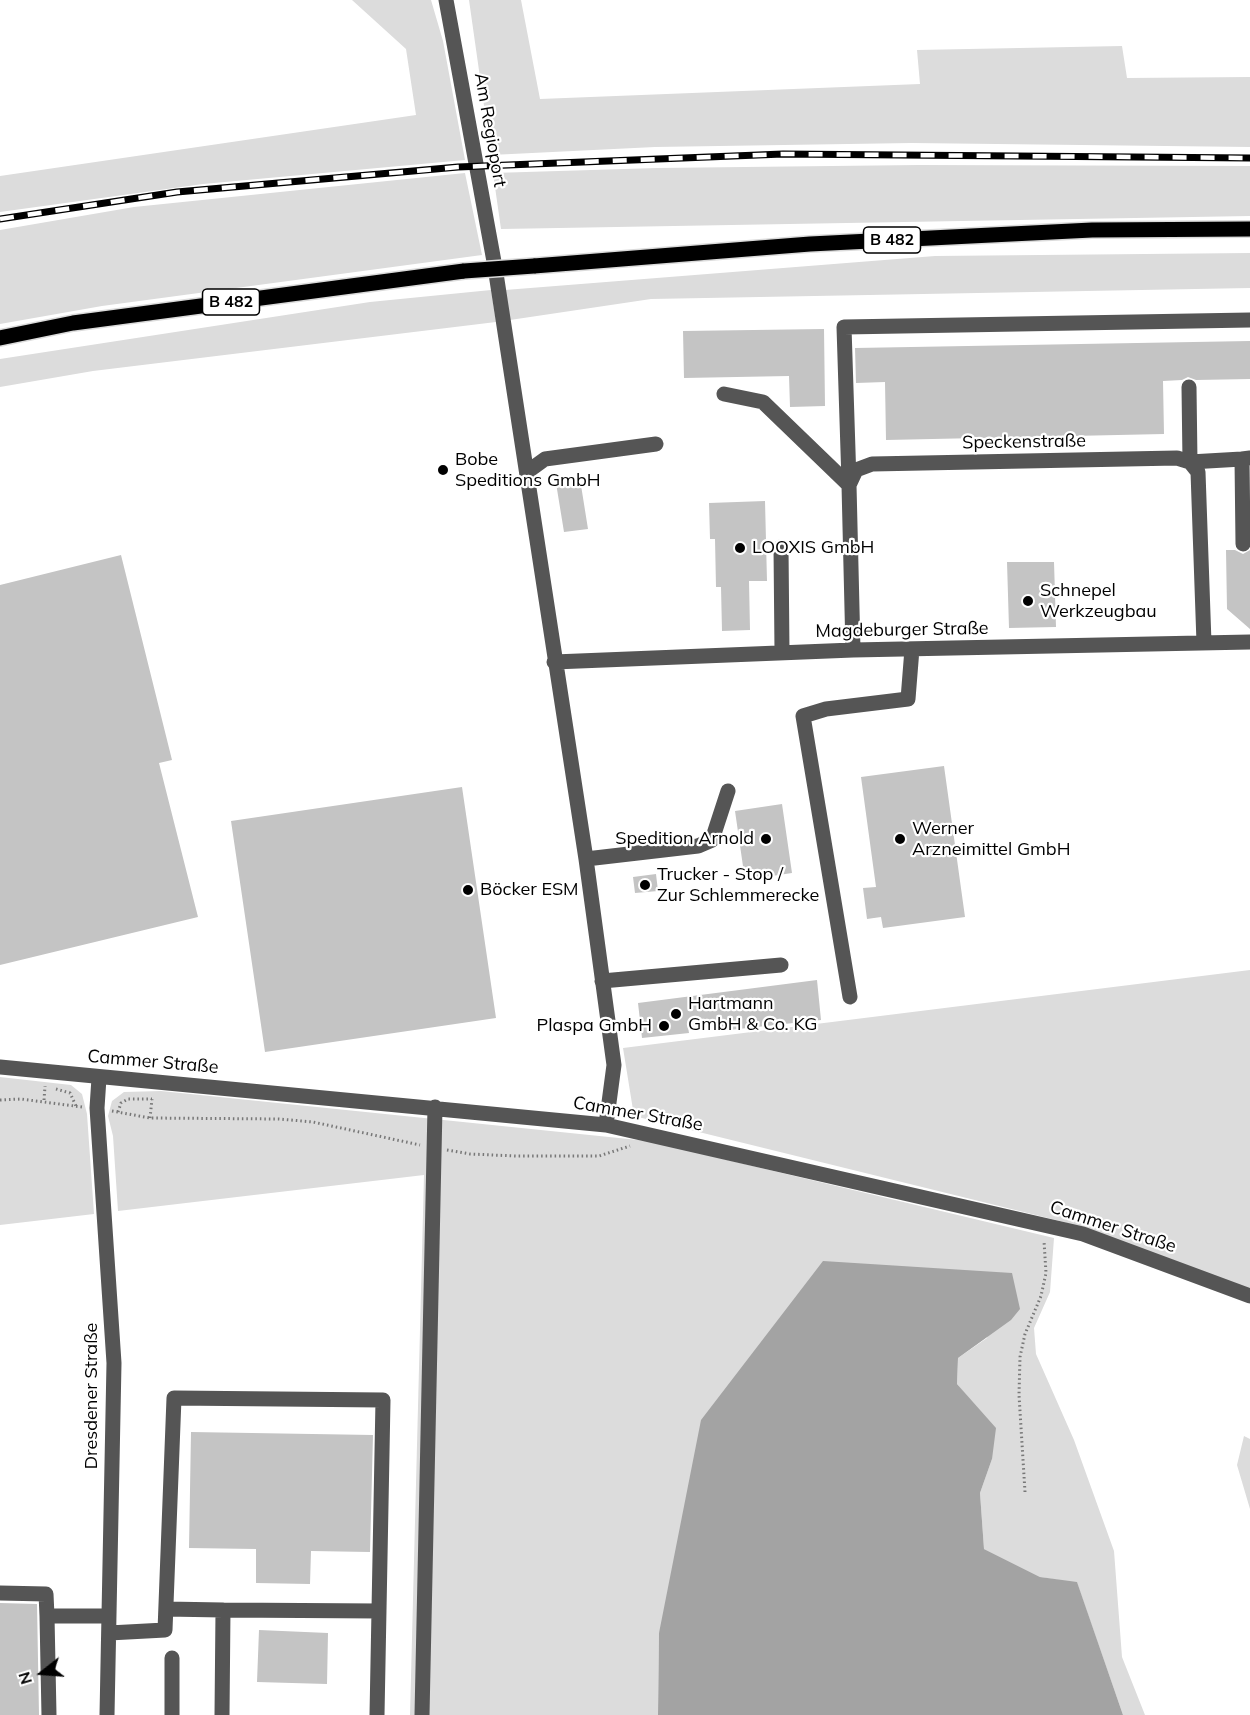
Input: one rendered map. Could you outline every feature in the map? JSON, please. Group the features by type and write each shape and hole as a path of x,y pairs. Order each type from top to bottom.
{"main road":[{"name":"B 482","path":"0,338 73,323 464,271 810,244 1092,230 1250,229"}],"street":[{"name":"Am Regioport","path":"446,0 495,267 527,472"},
{"path":"853,650 844,327 1250,320"},
{"path":"1189,387 1190,462 1198,472 1204,643"},
{"path":"724,394 763,402 849,485"},
{"path":"849,485 856,470 854,395"},
{"path":"606,1125 614,1065 586,860 527,472 545,459 656,444"},
{"name":"Speckenstraße","path":"856,470 872,464 1177,458 1190,462 1246,458"},
{"path":"1243,544 1246,458"},
{"path":"781,547 782,652"},
{"name":"Magdeburger Straße","path":"555,662 912,648 1250,642"},
{"path":"850,997 803,716 826,709 908,699 912,648"},
{"path":"586,860 698,846 712,840 728,791"},
{"path":"602,981 781,965"},
{"name":"Cammer Straße","path":"0,1068 435,1107 606,1125 1083,1234 1250,1296"},
{"name":"Dresdener Straße","path":"99,1078 97,1108 114,1363 107,1715"},
{"path":"422,1715 435,1107"},
{"path":"109,1633 165,1630 174,1398 383,1400 377,1715"},
{"path":"0,1593 46,1594 49,1715"},
{"path":"166,1610 379,1611"},
{"path":"222,1715 223,1610"},
{"path":"47,1616 109,1616"},
{"path":"171,1715 172,1658"}],"path":[{"path":"150,1118 154,1082"},
{"path":"45,1087 70,1093 76,1106"},
{"path":"0,1100 21,1099 97,1108 150,1118 279,1119 313,1122 470,1154 599,1156 621,1150 653,1134"},
{"path":"118,1112 121,1104 128,1099 152,1099"},
{"path":"1025,1492 1019,1395 1020,1357 1046,1273 1043,1224"}],"shaded area":[{"path":"352,0 431,0 443,41 465,160 203,184 0,212 0,176 416,115 406,49"},
{"path":"469,0 521,0 540,99 920,84 917,50 1122,46 1127,78 1250,77 1250,147 912,143 655,147 491,155"},
{"path":"919,165 1250,166 1250,216 501,229 493,173 657,168"},
{"path":"465,173 482,255 102,306 0,324 0,230 134,207"},
{"path":"1250,253 1250,288 651,299 510,320 505,290 935,256"},
{"path":"491,290 496,322 93,371 0,387 0,359 370,302"},
{"path":"1250,970 1250,1289 1064,1222 634,1116 623,1048"},
{"path":"0,1077 71,1085 82,1094 87,1114 94,1214 0,1225"},
{"path":"161,1091 648,1141 1054,1238 1050,1292 1034,1328 1036,1354 1074,1440 1114,1551 1122,1657 1145,1715 1123,1715 1077,1583 1040,1577 984,1549 980,1493 992,1459 975,1406 957,1384 958,1358 987,1338 1012,1273 659,1633 658,1715 410,1715 424,1175 118,1211 113,1136 108,1116 112,1101 124,1092"},
{"path":"823,1261 1012,1273 1020,1309 1011,1320 958,1358 957,1384 996,1428 992,1459 980,1493 984,1549 1040,1577 1077,1582 1123,1715 658,1715 659,1633 701,1420"},
{"path":"1244,1436 1250,1439 1250,1509 1237,1465"}],"building":[{"path":"824,329 825,406 790,407 789,376 684,378 683,331"},
{"path":"1250,341 1250,379 1196,380 1188,377 1182,380 1163,381 1164,434 886,440 885,382 856,383 855,348"},
{"path":"580,479 588,529 564,532 556,483"},
{"path":"765,501 767,581 749,581 750,630 722,631 721,587 716,587 715,539 710,539 709,503"},
{"path":"1226,550 1235,550 1243,554 1250,550 1250,629 1227,609"},
{"path":"121,555 172,760 159,763 198,917 0,965 0,585"},
{"path":"1007,562 1054,562 1056,627 1009,628"},
{"path":"944,766 965,917 883,928 881,917 867,919 863,888 876,887 861,777"},
{"path":"462,787 496,1018 265,1052 231,821"},
{"path":"782,804 792,873 745,880 735,811"},
{"path":"656,874 658,891 635,893 633,877"},
{"path":"817,980 821,1020 720,1031 720,1024 688,1027 689,1033 642,1038 638,1003"},
{"path":"191,1432 373,1435 370,1552 311,1551 310,1584 256,1583 256,1549 189,1548"},
{"path":"0,1603 37,1604 39,1715 0,1715"},
{"path":"259,1630 328,1633 327,1684 257,1682"}],"railway":[{"path":"0,219 177,192 458,167 783,154 1250,158"}],"place":[{"name":"Bobe Speditions GmbH","path":"443,470"},
{"name":"LOOXIS GmbH","path":"740,548"},
{"name":"Schnepel Werkzeugbau","path":"1028,601"},
{"name":"Spedition Arnold","path":"766,839"},
{"name":"Werner Arzneimittel GmbH","path":"900,839"},
{"name":"Trucker - Stop / Zur Schlemmerecke","path":"645,885"},
{"name":"Böcker ESM","path":"468,890"},
{"name":"Hartmann GmbH & Co. KG","path":"676,1014"},
{"name":"Plaspa GmbH","path":"664,1026"}]}
